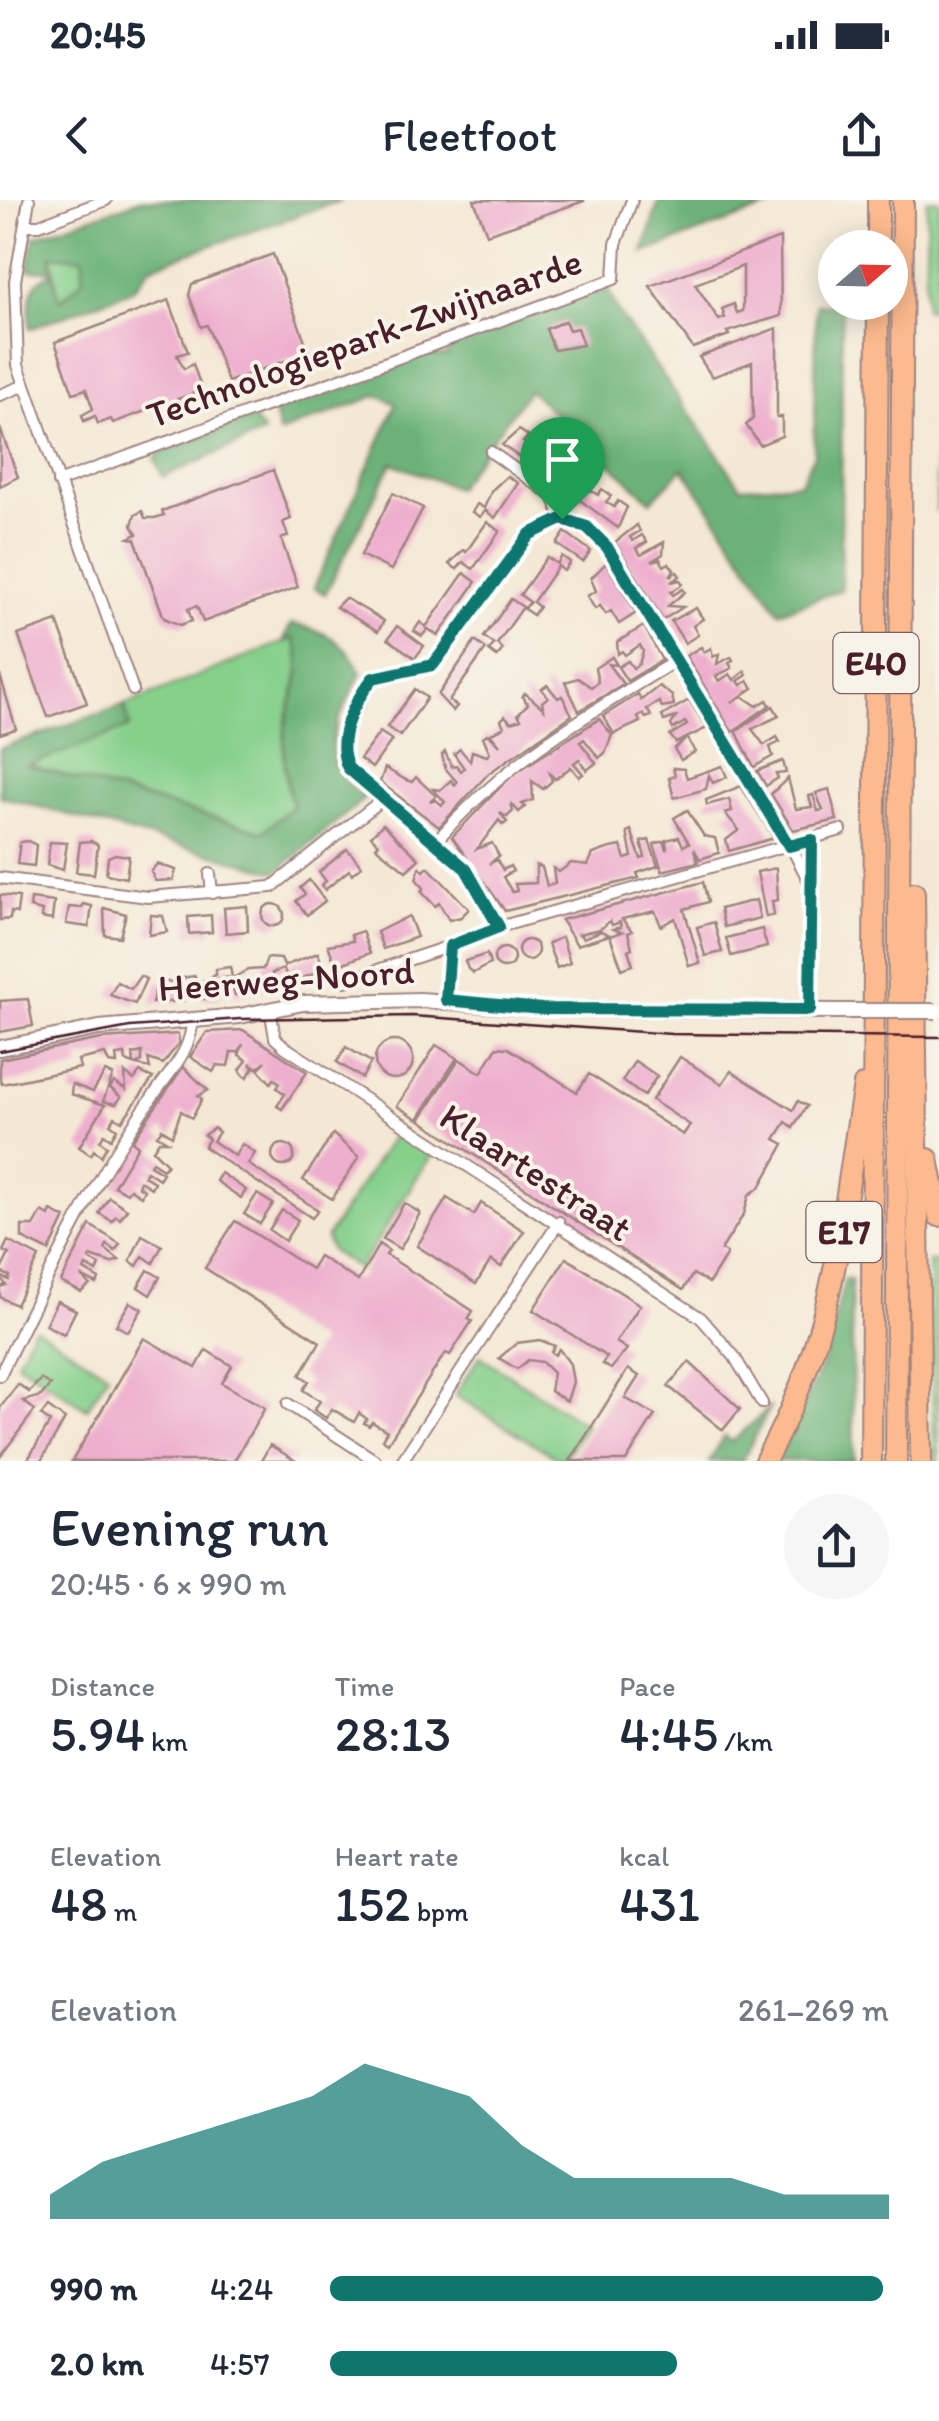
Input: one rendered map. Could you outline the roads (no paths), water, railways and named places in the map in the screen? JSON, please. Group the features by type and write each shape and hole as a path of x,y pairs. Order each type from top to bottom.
{"highway":[{"path":"878,200 878,230"},
{"name":"E40","path":"896,1461 903,200"},
{"name":"E40","path":"871,1461 878,320"},
{"path":"903,472 914,574 914,993 921,1461"},
{"path":"914,993 925,1141 939,1216"},
{"name":"E17","path":"765,1461 798,1396 825,1323 840,1257 874,1024"}],"street":[{"path":"29,200 14,311 23,386 133,690"},
{"path":"24,225 39,225 106,200"},
{"name":"Technologiepark-Zwijnaarde","path":"58,482 614,279 616,244 632,200"},
{"path":"0,394 23,386"},
{"path":"492,452 552,496 562,519"},
{"path":"552,496 586,452"},
{"path":"499,927 478,885 437,840 348,768 341,746 367,686 380,674 433,665 530,534 562,519 575,521 598,535 811,885"},
{"path":"437,840 479,792 522,756 677,660"},
{"path":"0,878 148,897 212,893 281,882 384,799"},
{"name":"Heerweg-Noord","path":"345,980 499,927 841,830"},
{"path":"810,1010 812,840"},
{"path":"210,874 212,893"},
{"path":"446,1000 450,946"},
{"name":"Heerweg-Noord","path":"0,1048 99,1028 275,1010 303,1003 446,1000 542,1009 938,1011"},
{"name":"Klaartestraat","path":"275,1010 270,1014 272,1032 285,1047 700,1318 734,1356 762,1403"},
{"path":"0,1375 103,1174 188,1046 192,1019"},
{"path":"402,1461 558,1222"},
{"path":"288,1404 376,1461"}],"tram line":[{"path":"0,1051 130,1027 240,1019 412,1016 672,1034 939,1037"}]}
